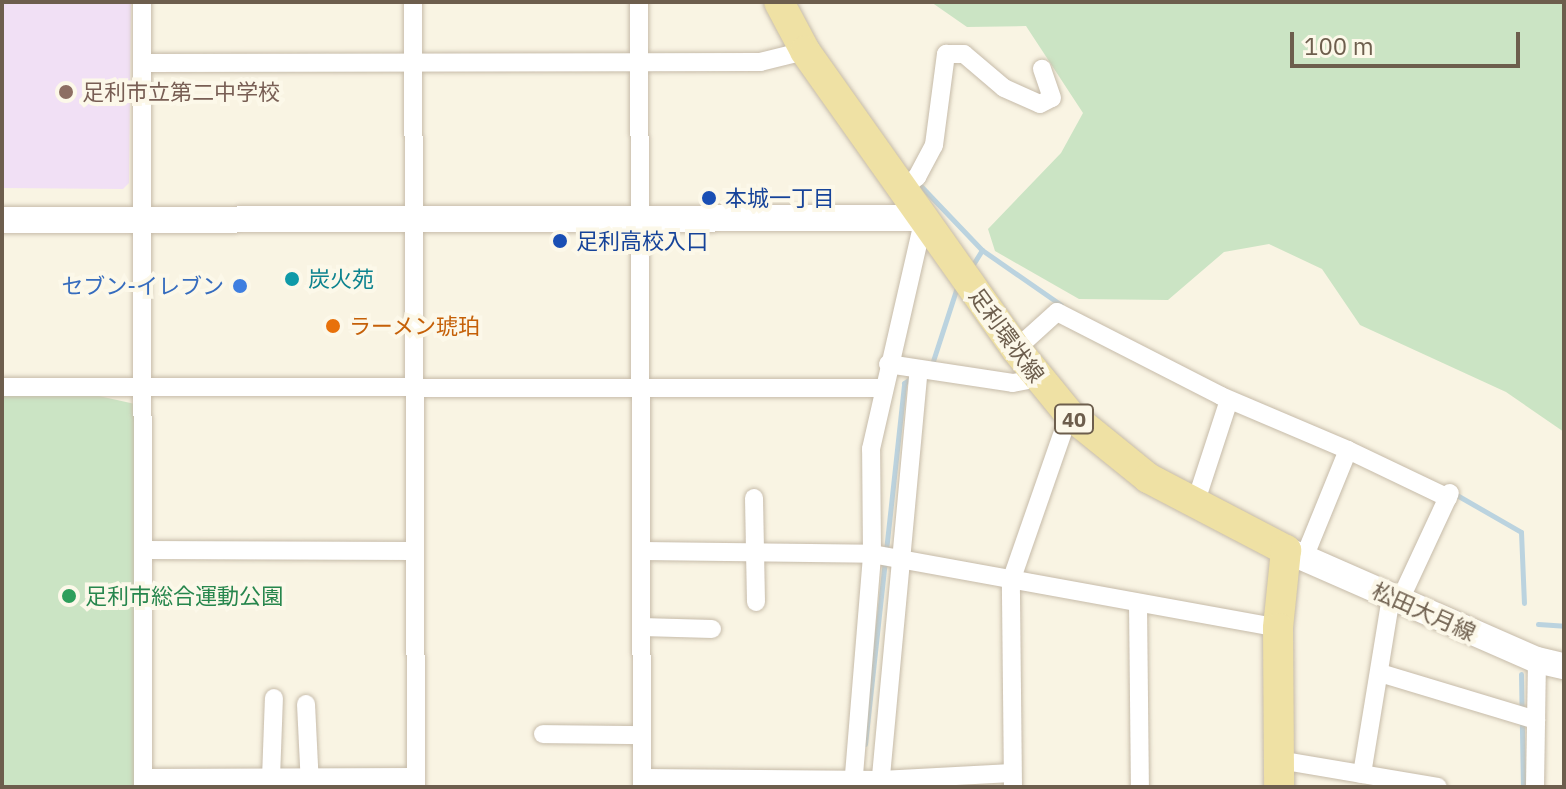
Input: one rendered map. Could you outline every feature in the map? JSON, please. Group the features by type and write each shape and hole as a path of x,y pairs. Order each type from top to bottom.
{"main road":[{"name":"足利環状線","path":"779,2 805,51 911,182 924,218 1016,349 1069,414 1148,478 1295,554"},
{"path":"1279,773 1278,628 1295,554"}],"street":[{"path":"142,2 143,782 416,782 413,2"},
{"path":"639,2 642,783 880,784 1012,780 1011,581 1069,414"},
{"path":"142,63 760,62 805,51"},
{"path":"911,182 934,145 946,54 964,54 1004,88 1040,104 1052,98 1042,69"},
{"path":"2,220 924,218 881,388 871,449 872,554 853,784"},
{"path":"1016,349 1057,312 1229,400 1449,495 1396,598 1362,774"},
{"path":"888,364 1013,383 1038,378"},
{"path":"880,784 919,370"},
{"path":"2,387 881,388"},
{"path":"1195,504 1229,400"},
{"path":"1295,554 1348,450"},
{"path":"754,498 756,602"},
{"path":"143,550 414,551"},
{"path":"642,551 872,554 1278,628"},
{"name":"松田大月線","path":"1295,554 1537,660 1564,666"},
{"path":"1138,603 1140,787"},
{"path":"642,627 712,629"},
{"path":"1535,787 1526,718 1537,660"},
{"path":"1380,673 1526,718"},
{"path":"268,782 274,698"},
{"path":"306,704 310,782"},
{"path":"543,734 642,735"},
{"path":"1279,773 1362,774 1438,787"}],"shaded area":[{"name":"足利市立第二中学校","path":"2,2 131,2 129,183 123,189 2,188"}],"green space":[{"path":"931,2 1564,2 1564,432 1506,392 1360,325 1322,269 1269,244 1224,252 1168,300 1079,299 995,251 988,229 1061,153 1083,113 1026,26 967,27"},
{"name":"足利市総合運動公園","path":"2,396 99,396 135,404 135,787 2,787"}],"waterway":[{"path":"917,182 982,250 1061,305"},
{"path":"972,266 982,250"},
{"path":"932,364 957,287"},
{"path":"865,744 904,383 913,377"},
{"path":"1455,494 1521,532 1524,603"},
{"path":"1538,624 1564,626"},
{"path":"1521,674 1523,787"}],"place":[{"name":"足利市立第二中学校","path":"66,92"},
{"name":"本城一丁目","path":"709,198"},
{"name":"足利高校入口","path":"560,241"},
{"name":"炭火苑","path":"292,279"},
{"name":"セブン-イレブン","path":"240,286"},
{"name":"ラーメン琥珀","path":"333,326"},
{"name":"足利市総合運動公園","path":"69,596"}]}
